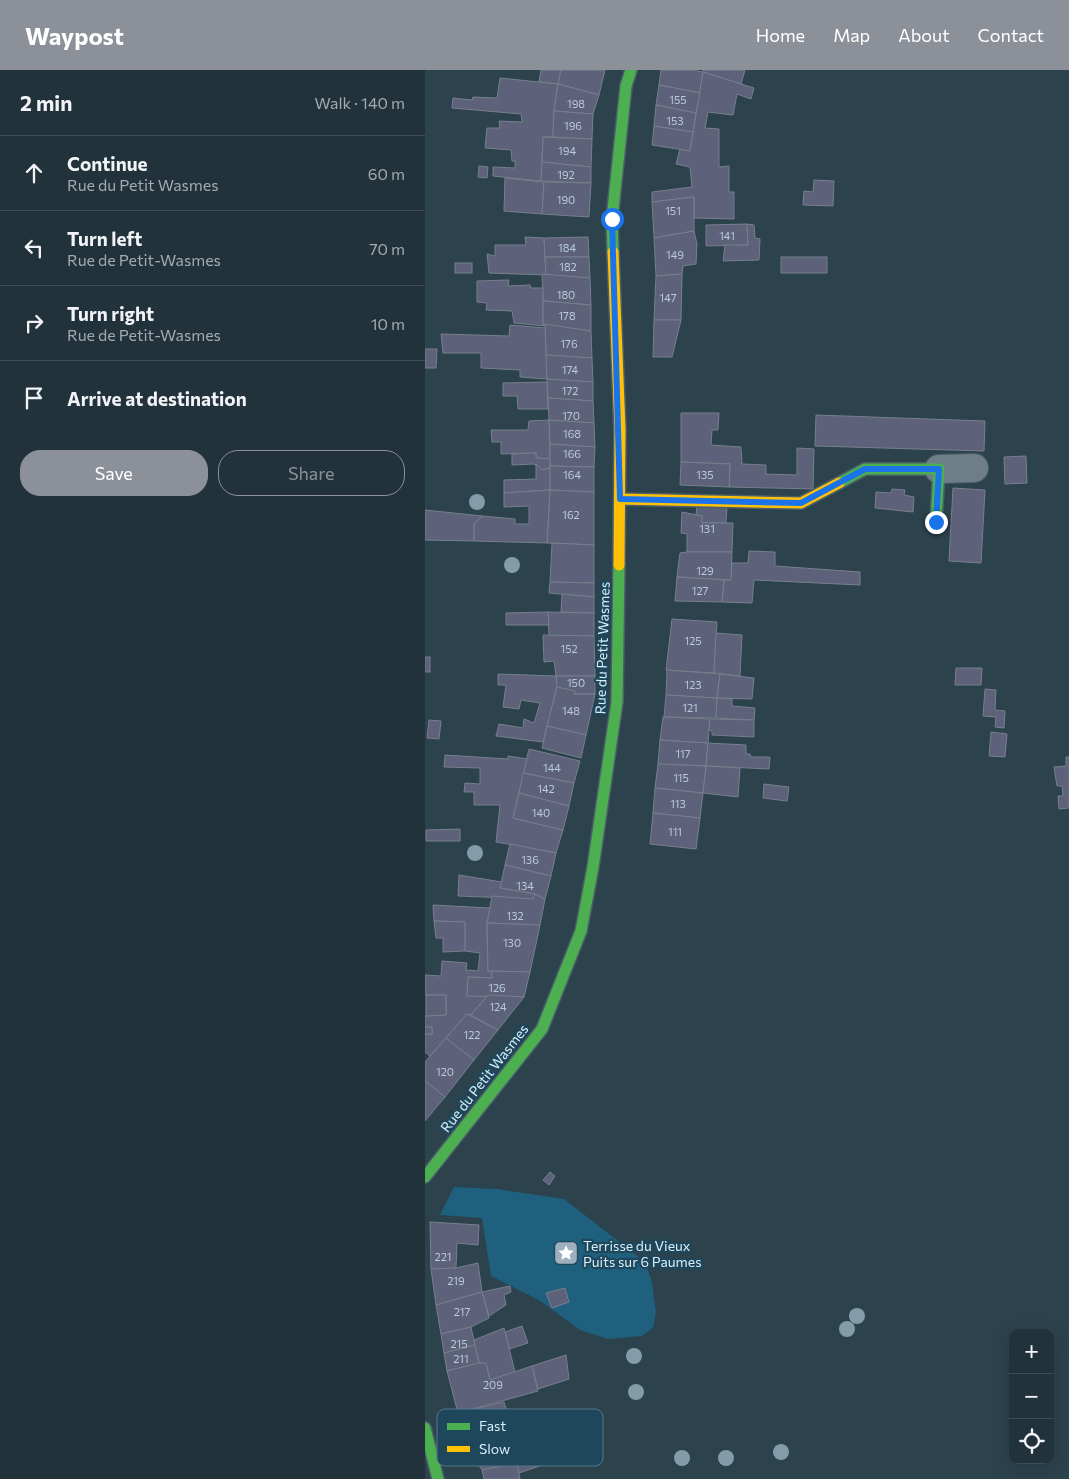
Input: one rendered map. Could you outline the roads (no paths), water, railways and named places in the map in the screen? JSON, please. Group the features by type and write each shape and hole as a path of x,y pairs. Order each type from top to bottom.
{"street":[{"name":"Rue du Petit Wasmes","path":"425,1178 542,1029 581,931 593,867 617,702 620,499 612,219 626,86 631,70"},
{"path":"620,499 801,503 865,469 974,468"},
{"path":"936,522 939,469"},
{"path":"425,1428 438,1479"}],"place":[{"name":"Terrisse du Vieux Puits sur 6 Paumes","path":"566,1253"}]}
